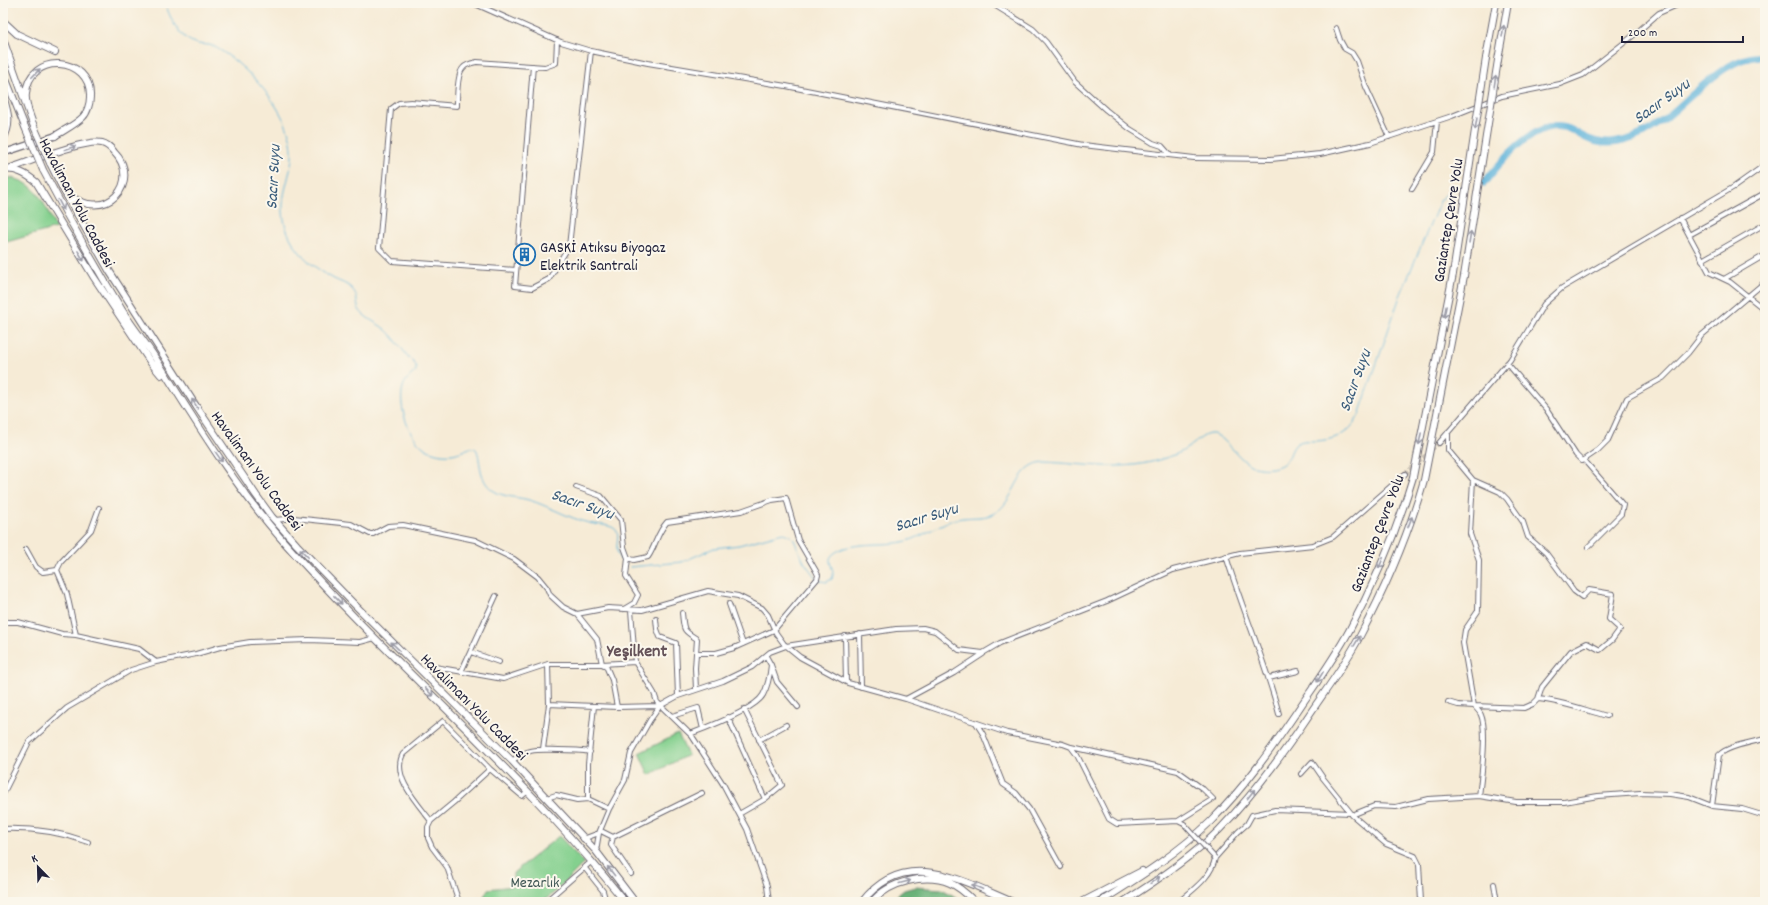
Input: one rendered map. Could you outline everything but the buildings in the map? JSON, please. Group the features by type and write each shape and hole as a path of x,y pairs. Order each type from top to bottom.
{"highway":[{"name":"Gaziantep Çevre Yolu","path":"1100,902 1133,881 1189,841 1210,822 1237,792 1280,738 1349,632 1370,589 1404,503 1412,477 1453,274 1486,58 1496,3"},
{"name":"Gaziantep Çevre Yolu","path":"1123,902 1197,850 1219,830 1246,800 1289,745 1359,638 1380,594 1418,500 1424,480 1464,276 1508,3"},
{"path":"3,21 16,34 55,52"},
{"name":"Havalimanı Yolu Caddesi","path":"3,39 33,124 62,189 110,272 256,495 297,546 512,761 547,798 596,851 635,902"},
{"path":"28,109 26,94 28,84 32,76 39,69 54,63 64,63 78,71 88,82 90,103 84,116 70,127 54,136"},
{"name":"Havalimanı Yolu Caddesi","path":"3,72 43,170 67,216 120,306 176,393 250,499 283,541 375,638 528,792 592,860 625,902"},
{"path":"3,96 9,119 9,125 3,139"},
{"path":"5,170 83,144 101,143 110,148 120,160 123,168 123,185 119,192 107,202 89,205 79,202 62,189"},
{"path":"5,170 19,171 36,182 122,320 151,363 176,393"},
{"path":"1082,902 1141,871 1189,841"},
{"path":"862,902 869,894 890,878 912,872 924,871 937,872 955,878 1013,902"},
{"path":"872,902 884,892 902,882 924,879 951,883 975,902"}],"main road":[{"path":"3,153 54,136"}],"street":[{"path":"473,3 557,40 591,51 686,70 786,86 1083,145 1194,158 1271,159 1320,154 1370,143 1437,121 1502,96 1560,84 1583,75 1634,35 1659,13 1682,3"},
{"path":"992,3 1033,30 1046,42 1075,82 1106,110 1130,129 1153,143 1162,146 1170,155"},
{"path":"1336,28 1340,40 1345,48 1352,53 1357,61 1366,87 1389,137"},
{"path":"516,270 392,260 379,248 391,109 399,103 411,102 457,106 459,76 462,68 468,64 477,62 545,67 556,63 557,40"},
{"path":"533,66 515,286 532,288 549,279 569,246 591,51"},
{"path":"1412,189 1434,152 1437,121"},
{"path":"1439,443 1507,363 1544,304 1562,288 1734,187 1765,164"},
{"path":"1689,235 1765,193"},
{"path":"1680,218 1709,272 1730,282 1765,310"},
{"path":"1702,260 1765,224"},
{"path":"1724,279 1765,255"},
{"path":"1584,460 1598,450 1608,440 1627,398 1663,378 1688,353 1702,335 1765,282"},
{"path":"1507,363 1546,409 1576,455 1582,461 1584,460 1623,505 1621,514 1588,547"},
{"path":"1448,432 1448,450 1474,480 1500,492 1507,499 1523,522 1528,537 1546,553 1574,591 1582,597 1589,590 1613,594 1609,619 1620,629 1612,640 1600,650 1587,643 1571,651 1542,687 1538,699 1533,704 1524,708 1458,705 1448,702"},
{"path":"906,699 954,673 1000,643 1107,601 1173,570 1240,553 1313,546 1332,538 1405,474"},
{"path":"1474,480 1470,534 1479,560 1478,611 1465,630 1463,643 1474,706 1482,716 1483,764 1479,796"},
{"path":"576,486 601,496 622,520 624,547 627,559 626,576 638,595 634,603 623,609"},
{"path":"627,559 634,560 648,557 654,549 659,531 667,522 741,511 772,500 786,498 798,540 817,577 774,630 743,644 716,653 696,653"},
{"path":"76,635 67,594 57,570 61,562 91,530 99,508"},
{"path":"275,520 294,518 351,524 370,534 374,534 388,526 403,526 475,540 514,559 538,577 547,588 550,595 563,607 577,614 597,638 602,664 606,666 610,675 617,707"},
{"path":"26,549 36,567 43,572 57,570"},
{"path":"1226,556 1269,678 1278,714"},
{"path":"577,614 608,608 642,610 708,591 738,596 762,608 768,615 774,630 790,651 846,682 906,699 1007,733 1063,744 1178,771 1203,789 1213,800 1178,821 1117,824 1109,819 1077,755 1071,747"},
{"path":"461,672 496,596"},
{"path":"729,604 743,644"},
{"path":"631,610 635,662 660,706 690,734 713,766 747,829 767,886 769,902"},
{"path":"682,613 685,631 689,636 697,639 696,690"},
{"path":"3,616 5,622 18,622 62,634 76,635 139,649 156,662"},
{"path":"656,619 660,637 676,643 678,696"},
{"path":"596,851 600,832 609,809 625,780 631,753 660,706 678,696 723,681 786,646 845,636 896,629 923,628 935,631 960,650 983,654"},
{"path":"860,634 861,687"},
{"path":"845,636 846,682"},
{"path":"3,794 29,742 67,708 131,670 156,662 196,654 220,646 250,642 309,640 360,642 375,638"},
{"path":"470,652 499,662"},
{"path":"766,656 772,665 777,682 798,707"},
{"path":"421,671 435,667 503,679 548,664 602,664 635,662"},
{"path":"543,749 550,704 548,664"},
{"path":"690,734 744,709 762,696 770,679 772,665"},
{"path":"1269,678 1298,671"},
{"path":"1538,699 1559,701 1574,708 1607,716"},
{"path":"550,704 617,707 660,706"},
{"path":"588,799 594,706"},
{"path":"672,716 698,708 703,729"},
{"path":"739,814 764,799 782,785 744,709"},
{"path":"728,717 764,799"},
{"path":"431,821 406,785 401,774 400,759 403,754 443,721 490,769 522,796 528,792"},
{"path":"976,723 983,734 1003,784 1016,793 1030,809 1062,867"},
{"path":"759,740 786,725"},
{"path":"1712,806 1719,755 1726,750 1765,739"},
{"path":"512,761 528,751 543,749 590,752"},
{"path":"1179,902 1202,882 1214,864 1215,858 1247,824 1252,815 1275,810 1351,813 1312,762 1301,774"},
{"path":"459,902 447,867 432,847 428,838 428,827 431,821 490,769"},
{"path":"583,838 600,832 613,837 702,793"},
{"path":"1421,902 1419,864 1415,856 1386,844 1352,815 1374,806 1396,806 1428,799 1479,796 1516,802 1564,802 1598,796 1640,793 1670,794 1689,797 1712,806 1742,809 1765,816"},
{"path":"547,798 556,795 577,800 588,799 609,809"},
{"path":"1178,821 1184,824 1215,858"},
{"path":"3,829 23,828 54,832 88,842"},
{"path":"613,837 611,845 631,874"},
{"path":"545,902 592,860"},
{"path":"584,868 603,891 606,902"},
{"path":"1494,884 1497,902"}],"green space":[{"path":"3,177 24,182 31,187 47,209 56,228 3,243"},
{"path":"678,734 688,755 649,775 639,753"},
{"name":"Mezarlık","path":"559,836 584,863 556,891 542,902 481,902 488,889 513,886 513,873"},
{"path":"915,887 942,889 964,902 889,902 904,890"}],"waterway":[{"name":"Sacır Suyu","path":"165,3 173,22 186,38 191,42 213,46 230,57 257,82 279,111 287,128 292,146 291,165 283,201 283,216 288,233 292,242 310,263 334,279 346,284 354,291 360,311 366,317 386,330 416,365 416,371 408,378 403,387 402,405 408,425 418,442 433,452 443,454 454,454 469,448 475,448 484,480 494,491 502,495 525,499 581,521 612,527 615,529 618,536 618,554 620,559 625,564"},
{"name":"Sacır Suyu","path":"1484,183 1518,145 1540,131 1551,127 1562,127 1599,142 1613,143 1628,140 1642,134 1656,125 1717,74 1733,64 1749,58 1765,57"},
{"name":"Sacır Suyu","path":"818,580 826,582 832,579 833,574 830,559 832,555 844,548 860,545 907,541 950,521 962,518 989,516 993,514 1007,501 1021,477 1027,470 1034,465 1044,462 1105,466 1135,465 1177,454 1204,436 1210,434 1220,437 1248,464 1255,467 1273,468 1281,465 1288,459 1297,443 1329,439 1341,435 1351,427 1359,415 1400,296 1440,201 1450,190 1465,185"},
{"name":"Sacır Suyu","path":"630,567 682,562 714,548 739,545 783,533 790,535 793,538 804,562 816,578"}],"tunnel":[{"path":"1405,474 1439,443"}],"place":[{"name":"GASKİ Atıksu Biyogaz Elektrik Santrali","path":"525,255"}],"district":[{"name":"Yeşilkent","path":"637,650"}]}
